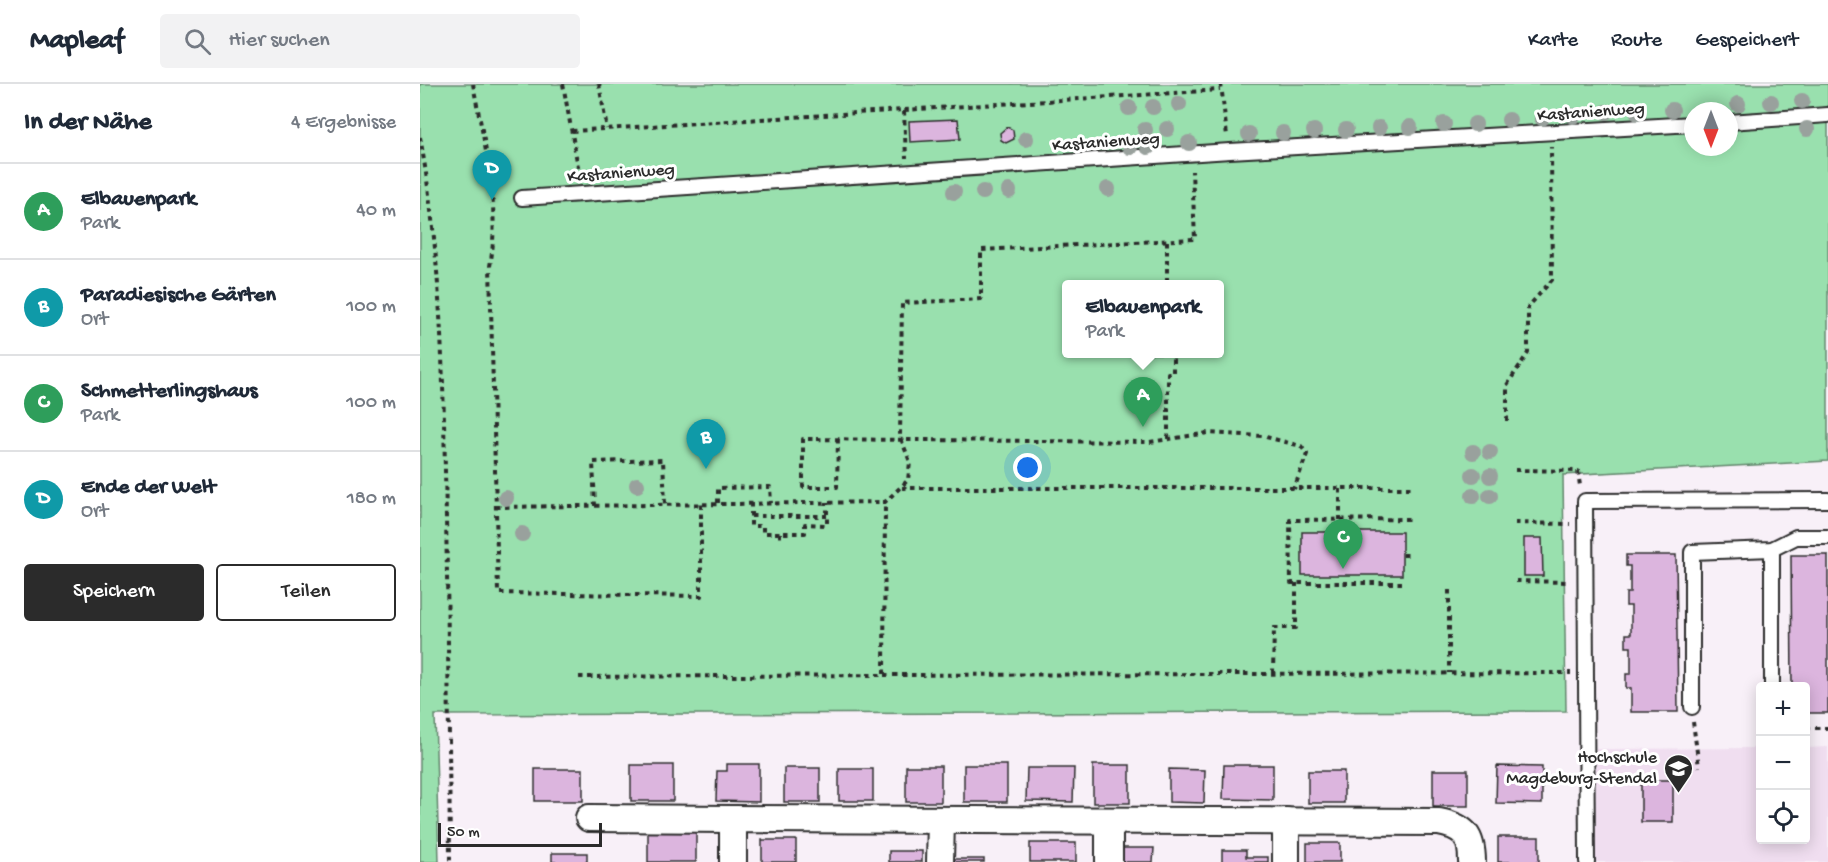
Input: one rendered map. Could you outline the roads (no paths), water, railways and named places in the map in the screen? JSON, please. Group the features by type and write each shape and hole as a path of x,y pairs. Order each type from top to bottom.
{"street":[{"path":"589,818 1286,821 1452,824 1469,836 1472,862"},
{"path":"733,819 734,862"},
{"path":"940,862 941,821"},
{"path":"1286,821 1286,862"},
{"path":"1109,822 1109,862"}],"lane":[{"path":"1738,121 1828,115"},
{"name":"Kastanienweg","path":"522,198 1230,151 1684,125"},
{"path":"1587,862 1585,501 1828,500"},
{"path":"1692,707 1692,552 1772,549 1796,537 1828,537"},
{"path":"1772,549 1772,682"}],"place":[{"name":"Ende der Welt","path":"492,200"},
{"name":"Elbauenpark","path":"1143,427"},
{"name":"Paradiesische Gärten","path":"706,469"},
{"name":"Schmetterlingshaus","path":"1343,569"},
{"name":"Hochschule Magdeburg-Stendal","path":"1678,794"}]}
